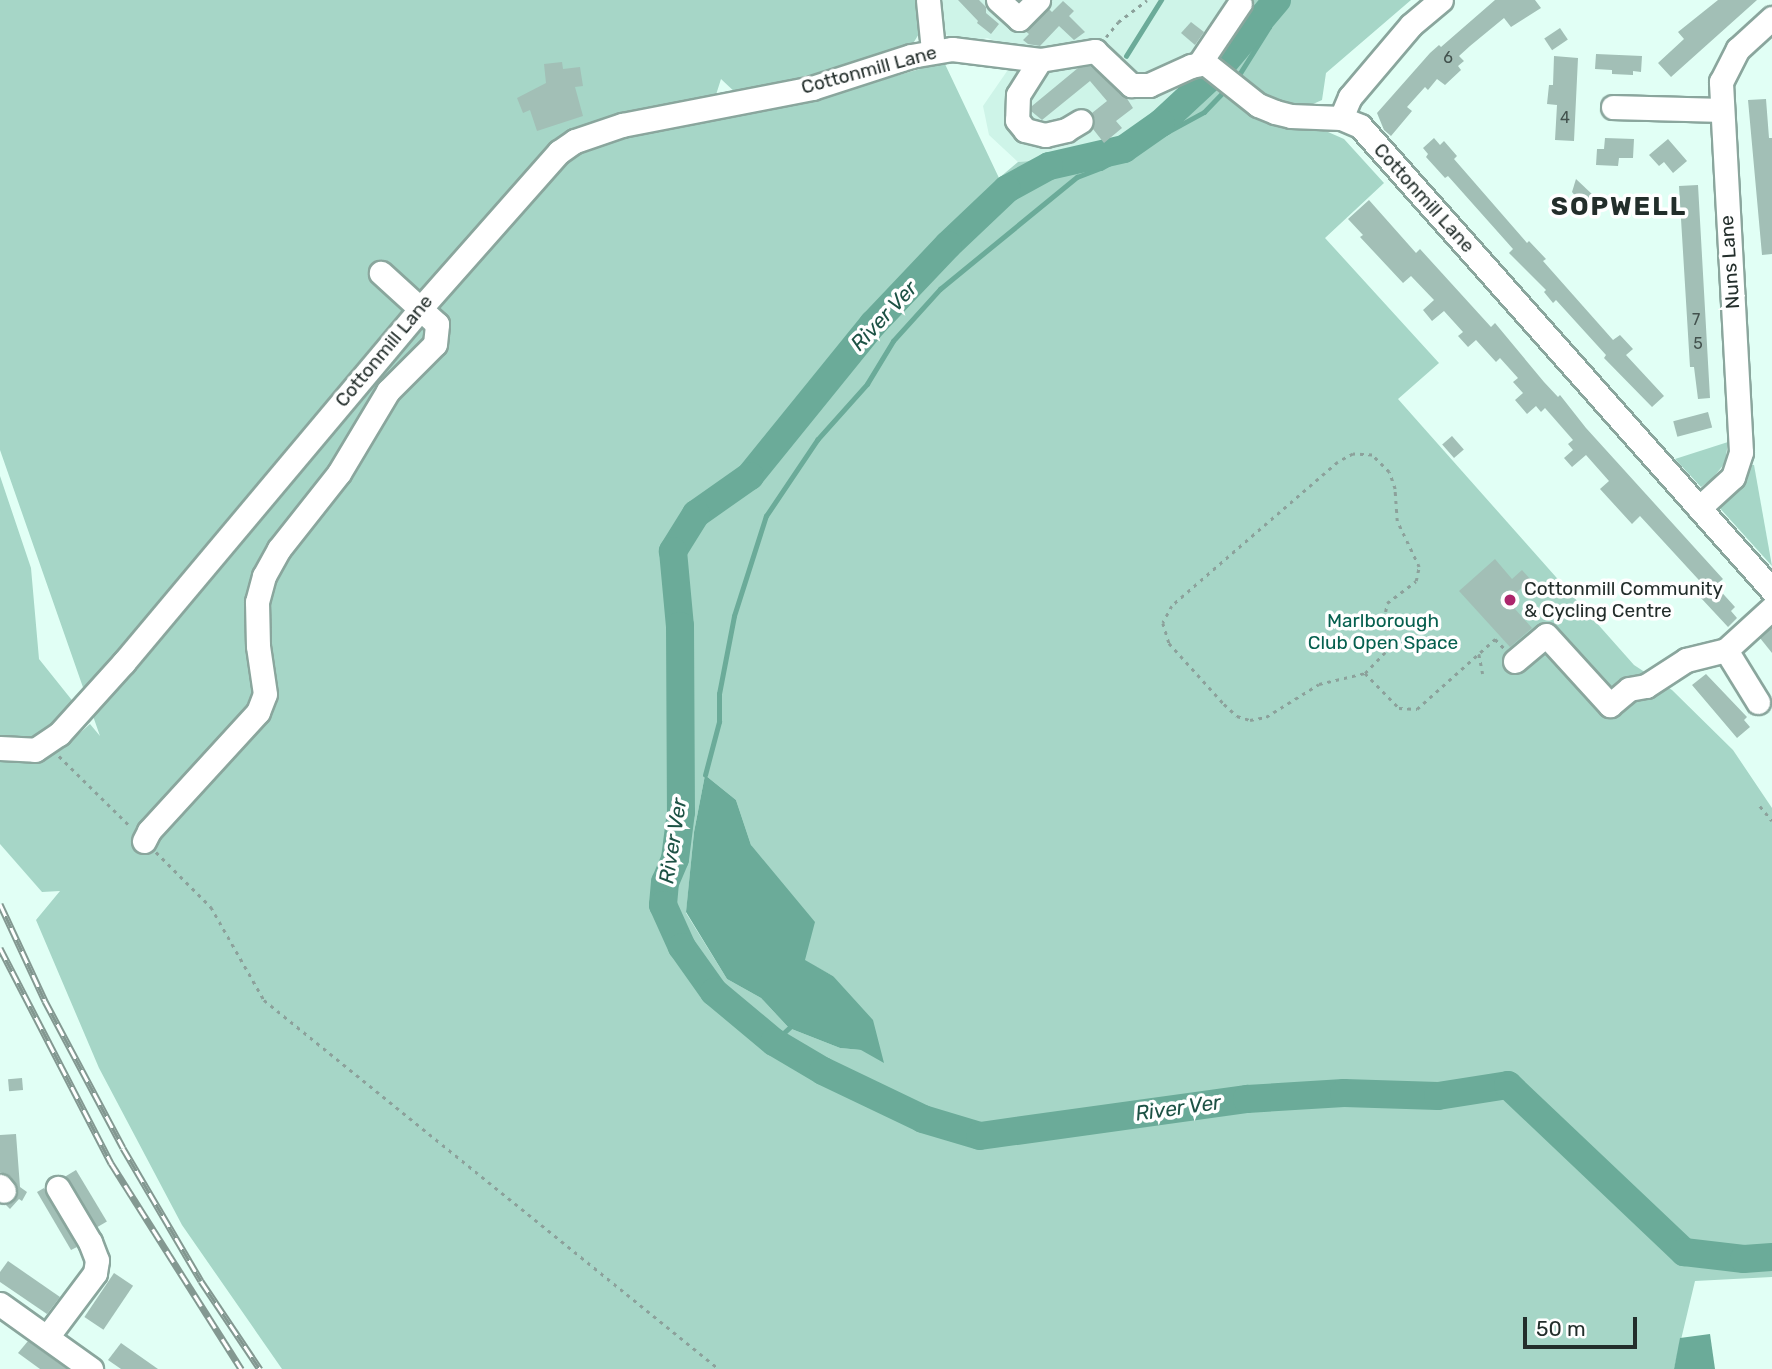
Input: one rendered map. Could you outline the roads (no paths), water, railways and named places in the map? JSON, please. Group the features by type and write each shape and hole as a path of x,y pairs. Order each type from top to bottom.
{"street":[{"path":"928,0 933,50"},
{"path":"998,0 1019,19 1038,0"},
{"path":"1240,3 1211,70 1275,113 1341,118 1350,97 1411,25 1441,0"},
{"name":"Nuns Lane","path":"1699,508 1733,477 1741,452 1721,82 1738,49 1772,18"},
{"name":"Cottonmill Lane","path":"0,748 35,750 47,744 124,662 420,309 547,163 575,141 622,125 834,82 933,50 971,50 1040,60 1095,51 1131,85 1149,85 1211,70"},
{"path":"1040,60 1018,95 1017,120 1025,130 1045,135 1066,131 1081,121"},
{"path":"1613,107 1721,110"},
{"name":"Cottonmill Lane","path":"1341,118 1360,126 1772,590"},
{"path":"144,841 149,831 258,712 265,694 258,646 257,602 264,576 279,549 339,472 388,391 435,344 437,324 381,273"},
{"path":"1516,661 1546,635 1610,705 1629,689 1646,686 1686,660 1726,650 1772,608"},
{"path":"1726,650 1758,702"},
{"path":"47,1337 95,1273 97,1259 58,1188"},
{"path":"0,1304 91,1369"}],"waterway":[{"path":"1126,56 1161,0"},
{"name":"River Ver","path":"1277,0 1217,71 1161,123 1124,149 1049,166 1007,189 948,245 873,324 750,476 696,514 673,551 680,626 681,812 675,859 665,882 663,905 682,947 714,992 774,1042 823,1071 923,1119 980,1136 1247,1099 1344,1093 1438,1096 1508,1085 1684,1252 1744,1259 1772,1257"},
{"path":"1237,78 1269,27 1278,0"},
{"path":"705,775 719,722 719,694 734,616 766,516 817,440 867,384 893,341 940,289 1077,177 1101,168 1204,112 1226,89"},
{"path":"774,1042 789,1028"}],"railway":[{"path":"0,904 45,1001 123,1148 201,1281 260,1369"},
{"path":"0,948 111,1163 241,1369"}],"place":[{"name":"Cottonmill Community & Cycling Centre","path":"1510,600"}],"district":[{"name":"SOPWELL","path":"1619,207"}],"park label":[{"name":"Marlborough Club Open Space","path":"1383,632"}]}
